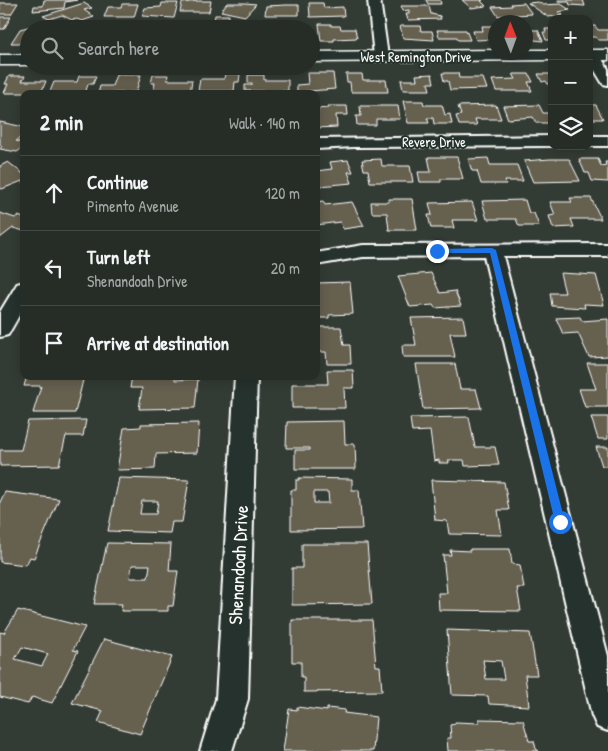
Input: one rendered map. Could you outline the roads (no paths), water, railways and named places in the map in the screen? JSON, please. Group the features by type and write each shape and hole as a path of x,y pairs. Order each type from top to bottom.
{"street":[{"path":"374,0 381,56"},
{"name":"West Remington Drive","path":"320,57 548,55"},
{"path":"597,55 608,81"},
{"path":"0,60 20,60"},
{"name":"Revere Drive","path":"320,144 548,141"},
{"path":"593,141 608,141"},
{"path":"492,250 608,716"},
{"path":"320,258 363,251 608,250"},
{"path":"0,330 20,295"},
{"name":"Shenandoah Drive","path":"216,751 232,699 246,380"}]}
